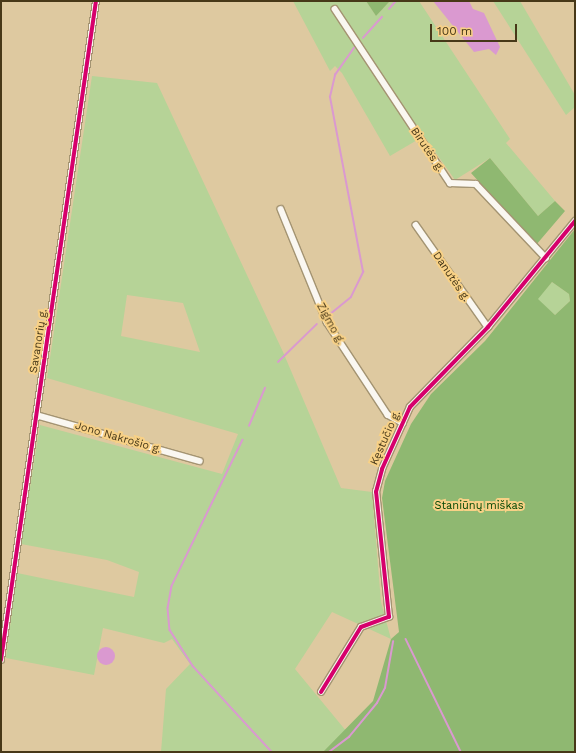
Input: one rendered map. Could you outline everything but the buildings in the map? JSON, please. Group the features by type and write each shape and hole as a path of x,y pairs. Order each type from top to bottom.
{"street":[{"name":"Savanorių g.","path":"1,660 96,1"},
{"name":"Birutės g.","path":"335,9 450,183 476,184 546,258"},
{"name":"Zigmo g.","path":"282,209 327,322 388,415 403,423"},
{"name":"Kęstučio g.","path":"321,692 361,628 389,617 376,492 403,423 421,393 488,327 575,221"},
{"name":"Danutės g.","path":"416,225 488,327"},
{"name":"Jono Nakrošio g.","path":"36,415 200,461"}],"green space":[{"path":"293,1 366,1 376,16 390,1 419,1 510,139 506,143 555,201 538,216 490,158 455,180 424,136 390,156 342,73 335,66 330,71"},
{"path":"366,1 390,1 376,16"},
{"path":"493,1 520,1 575,95 575,107 566,115"},
{"path":"92,76 157,83 283,352 341,488 372,492 381,602 391,639 332,612 295,669 347,732 323,752 161,752 166,689 190,664 172,639 164,643 103,628 94,675 6,658 17,573 134,597 139,572 107,560 21,544 40,425 222,474 238,434 47,378","holes":["127,295 183,303 200,352 121,336"]},
{"path":"490,158 538,216 555,201 565,211 536,245 471,173"},
{"name":"Staniūnų miškas","path":"575,229 575,752 323,752 373,701 391,639 399,632 382,498 385,481 411,424 431,394 485,341","holes":["552,282 569,294 570,301 555,315 538,299"]},
{"path":"552,282 569,294 570,301 555,315 537,299"}],"shaded area":[{"path":"433,1 469,1 473,9 484,13 500,47 496,55 489,49 474,52"},
{"path":"106,647 112,650 115,656 112,662 106,665 100,662 97,656 100,650"}],"waterway":[{"path":"389,9 396,1"},
{"path":"363,38 382,17"},
{"path":"329,315 351,297 363,272 330,97 335,75 354,48"},
{"path":"278,362 317,324"},
{"path":"249,426 265,388"},
{"path":"243,440 172,586 168,608 170,630 193,666 272,752"},
{"path":"406,639 461,752"},
{"path":"329,752 349,737 377,703 385,688 393,642"}],"cycle path":[{"path":"1,660 96,1"},
{"path":"321,692 361,627 389,617 376,492 382,469 410,407 488,327 575,221"}]}
